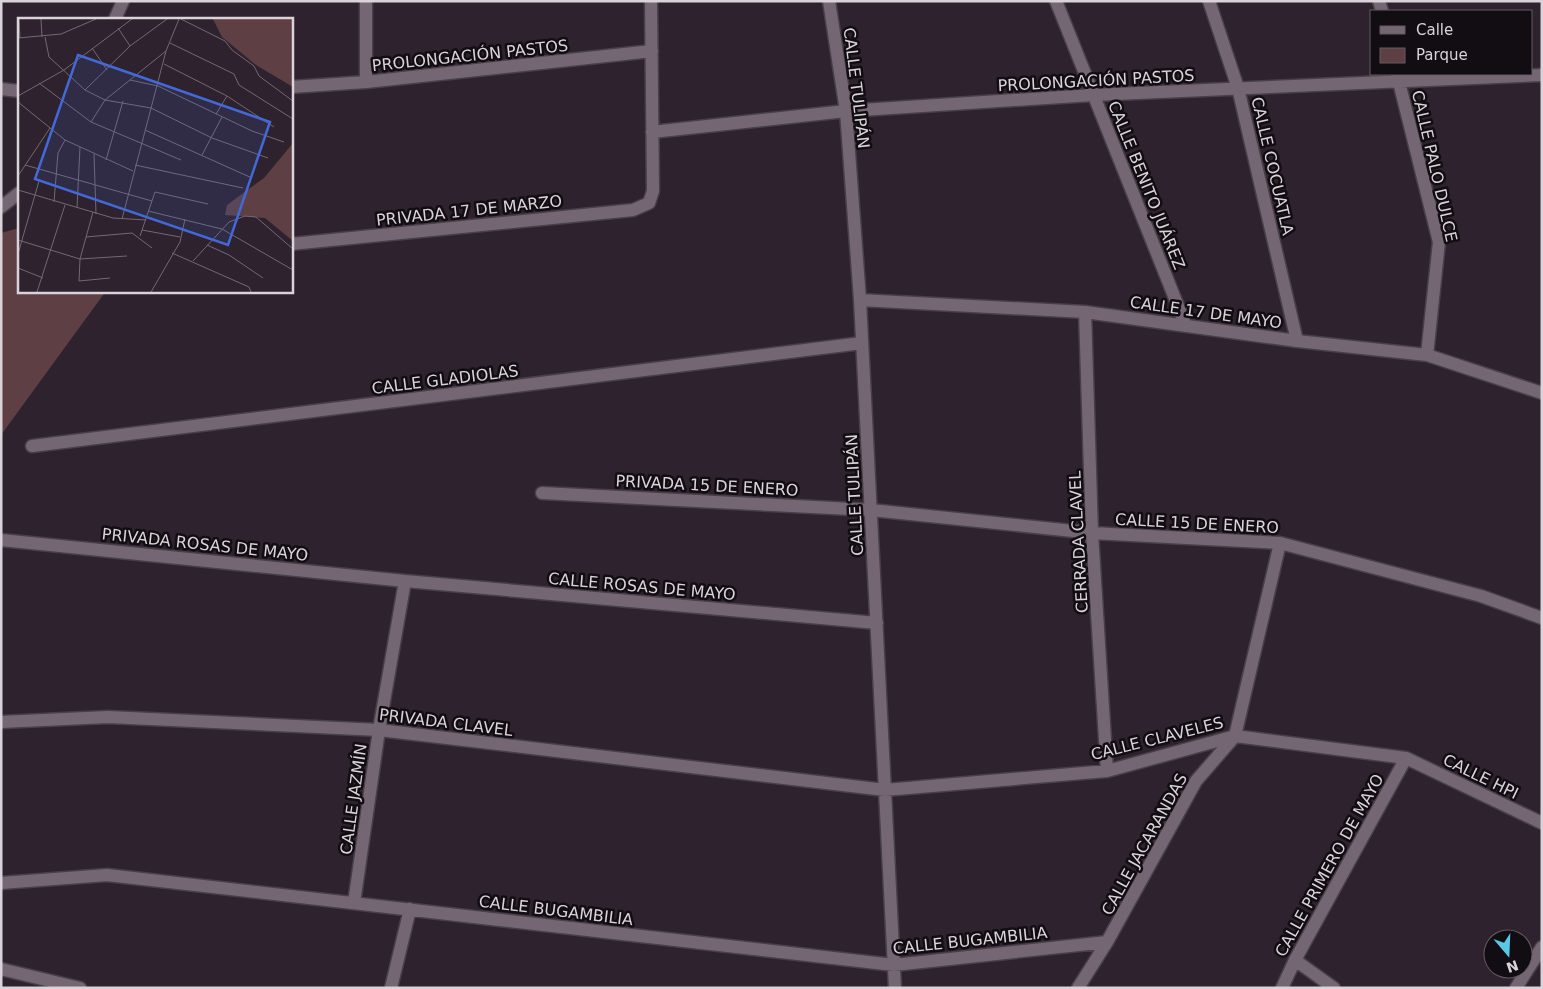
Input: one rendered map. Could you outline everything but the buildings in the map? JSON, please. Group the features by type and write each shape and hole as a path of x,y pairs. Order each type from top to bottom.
{"street":[{"path":"116,18 123,1"},
{"path":"366,1 366,82"},
{"path":"651,1 652,132"},
{"name":"CALLE TULIPÁN","path":"829,1 846,111 860,300 895,988"},
{"name":"CALLE BENITO JUÁREZ","path":"1056,1 1186,326"},
{"name":"CALLE COCUATLA","path":"1209,1 1238,88 1297,341"},
{"name":"PROLONGACIÓN PASTOS","path":"292,87 366,82 652,51"},
{"name":"PROLONGACIÓN PASTOS","path":"652,132 846,111 1093,95 1238,88 1398,77 1542,75"},
{"name":"CALLE PALO DULCE","path":"1398,77 1439,242 1427,354"},
{"path":"1,89 18,91"},
{"name":"PRIVADA 17 DE MARZO","path":"292,244 633,210 649,203 653,191 652,132"},
{"path":"1,207 18,194"},
{"name":"CALLE 17 DE MAYO","path":"860,300 1085,312 1297,341 1427,354 1542,393"},
{"name":"CERRADA CLAVEL","path":"1085,312 1092,533 1107,771"},
{"name":"CALLE GLADIOLAS","path":"32,446 862,343"},
{"name":"PRIVADA 15 DE ENERO","path":"542,492 871,510"},
{"name":"CALLE 15 DE ENERO","path":"871,510 1092,533 1280,543 1481,596 1542,618"},
{"name":"PRIVADA ROSAS DE MAYO","path":"1,540 405,581"},
{"name":"CALLE JACARANDAS","path":"1078,988 1107,942 1196,781 1235,736 1280,543"},
{"name":"CALLE ROSAS DE MAYO","path":"405,581 877,623"},
{"name":"CALLE JAZMÍN","path":"354,903 405,581"},
{"name":"PRIVADA CLAVEL","path":"1,722 108,717 380,730 885,790"},
{"name":"CALLE CLAVELES","path":"885,790 1107,771 1235,736 1406,758"},
{"name":"CALLE HPI","path":"1406,758 1542,823"},
{"name":"CALLE PRIMERO DE MAYO","path":"1282,988 1295,960 1406,758"},
{"name":"CALLE BUGAMBILIA","path":"1,883 107,875 894,965 1107,942"},
{"path":"391,988 410,909"},
{"path":"1516,988 1542,947"},
{"path":"1295,960 1334,988"},
{"path":"1,969 80,988"}],"green space":[{"path":"18,228 18,292 105,292 1,435 1,233"}]}
